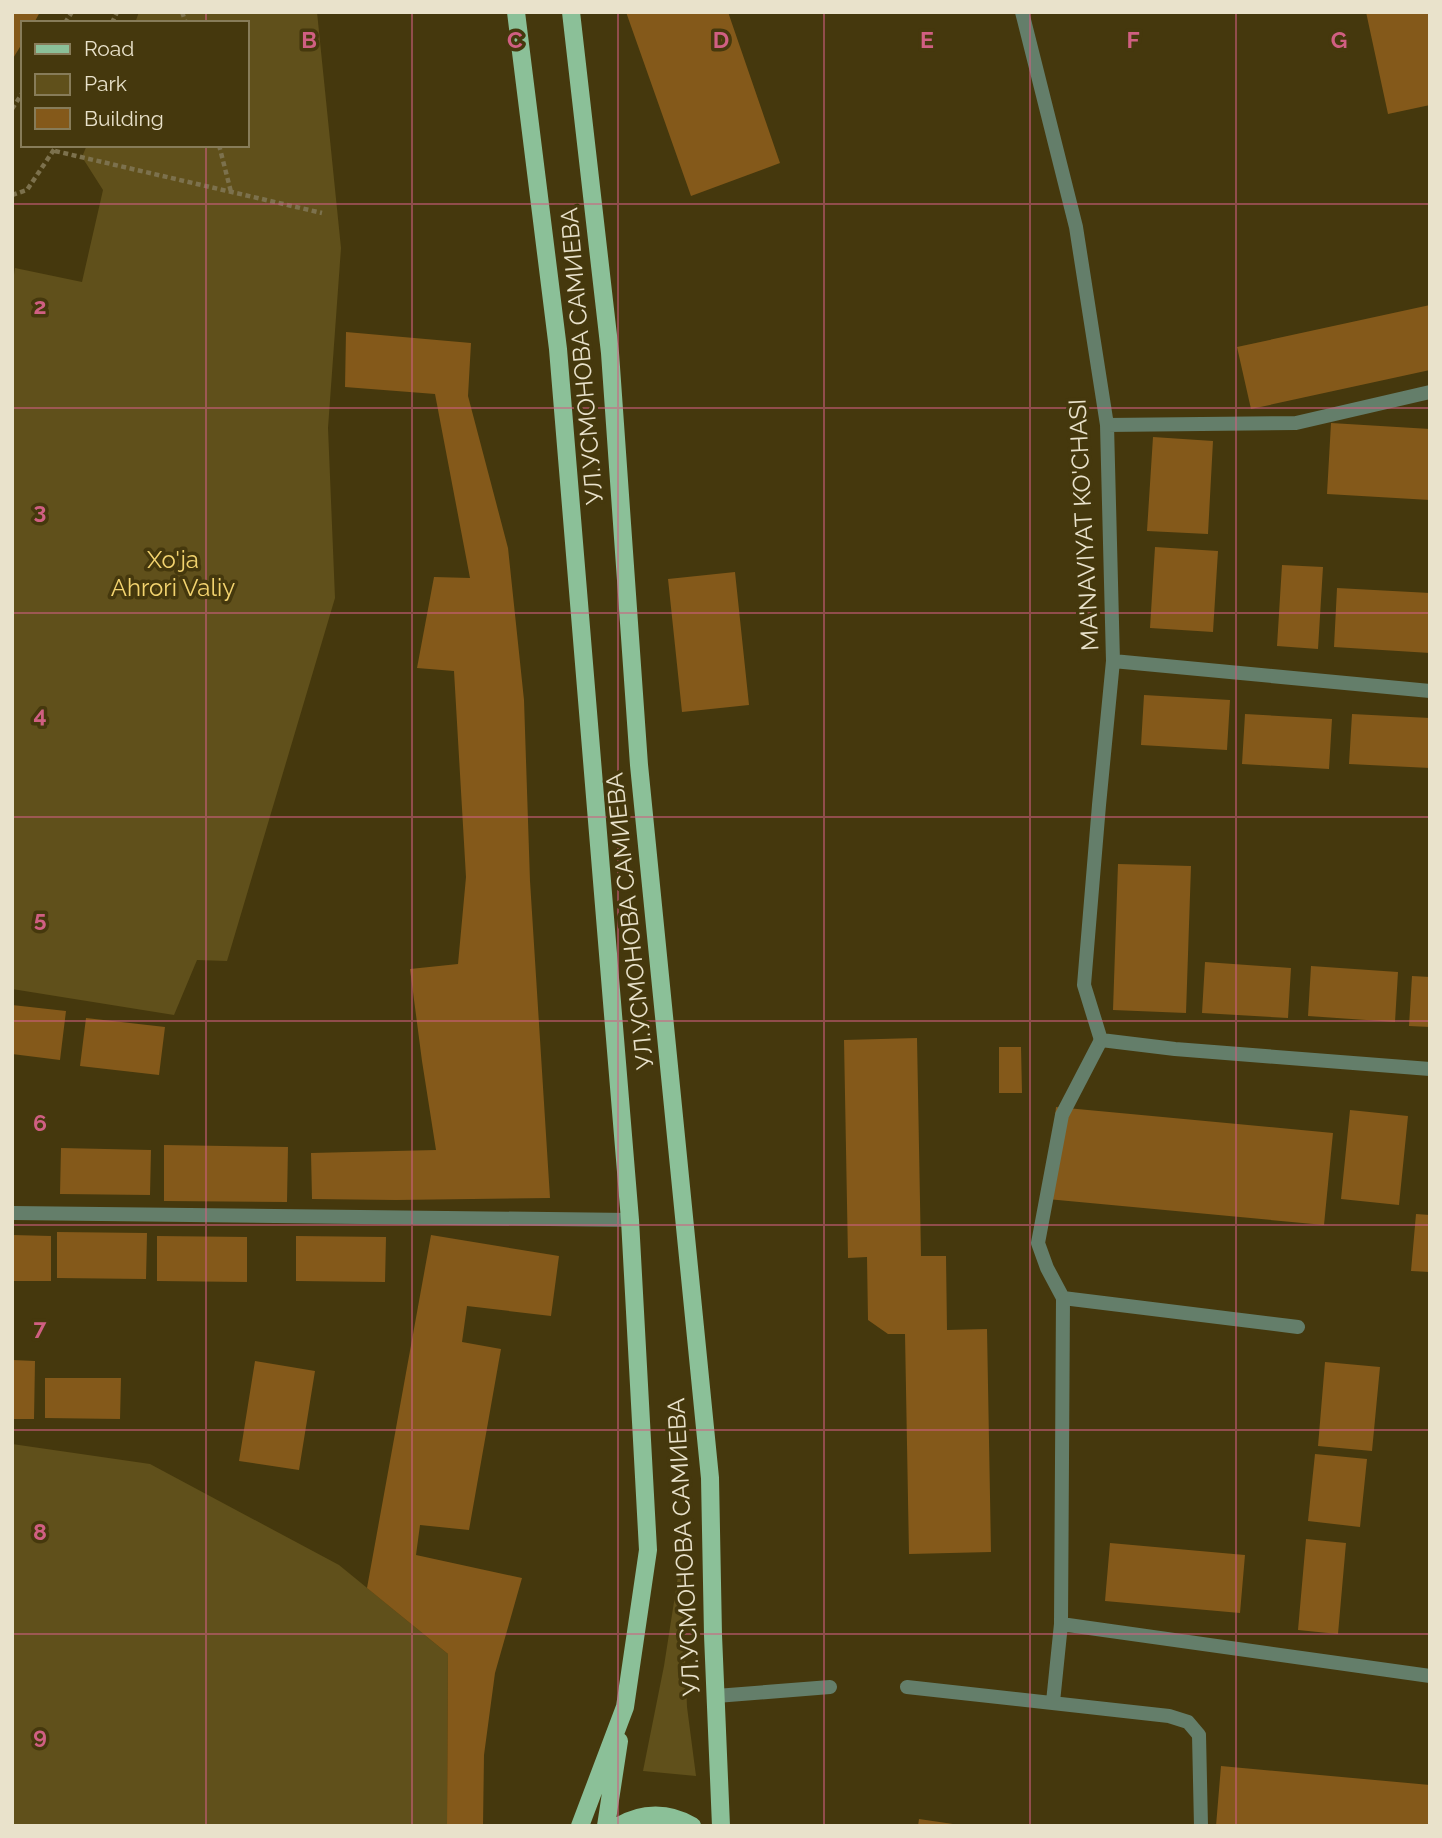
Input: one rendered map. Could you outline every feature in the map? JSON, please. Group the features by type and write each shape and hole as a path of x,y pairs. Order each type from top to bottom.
{"main road":[{"path":"516,12 558,349 630,1220 648,1550 606,1826"},
{"name":"УЛ.УСМОНОВА САМИЕВА","path":"571,12 610,353 639,765 710,1478 721,1826"},
{"path":"580,1826 625,1707"},
{"path":"619,1826 641,1816 662,1815 682,1820 692,1826"}],"street":[{"name":"MA'NAVIYAT KO'CHASI","path":"1022,12 1076,227 1107,425 1113,662 1098,805 1084,985 1101,1040"},
{"path":"1107,425 1296,423 1430,392"},
{"path":"1113,662 1430,691"},
{"path":"1052,1702 1061,1624 1063,1298 1047,1268 1038,1243 1062,1115 1101,1040 1175,1049 1430,1069"},
{"path":"12,1213 630,1220"},
{"path":"1063,1298 1298,1327"},
{"path":"1061,1624 1430,1676"},
{"path":"716,1696 831,1687"},
{"path":"907,1687 1169,1716 1188,1722 1199,1735 1201,1826"}],"path":[{"path":"220,147 231,192"},
{"path":"12,195 27,190 56,148 322,213"}],"green space":[{"name":"Xo'ja Ahrori Valiy","path":"139,12 317,12 341,248 328,428 335,598 227,961 197,960 174,1015 12,989 12,289 15,268 82,282 103,190 82,157 86,147 248,147 248,21 136,21"},
{"path":"12,1444 150,1464 339,1565 448,1654 447,1826 12,1826"},
{"path":"681,1557 687,1707 696,1776 643,1771 664,1666"}],"building":[{"path":"12,12 40,12 35,21 21,21 21,45 12,60"},
{"path":"626,12 728,12 780,163 691,196"},
{"path":"1366,12 1430,12 1430,105 1388,114"},
{"path":"1430,305 1430,370 1251,409 1237,347"},
{"path":"346,332 471,343 468,396 508,548 524,700 530,881 550,1198 312,1199 311,1153 436,1150 410,969 458,964 466,877 454,671 417,668 434,577 470,578 435,394 345,387"},
{"path":"1331,423 1430,429 1430,500 1327,494"},
{"path":"1153,437 1213,441 1208,534 1147,531"},
{"path":"1155,547 1218,551 1213,632 1150,628"},
{"path":"1282,565 1323,567 1318,649 1277,646"},
{"path":"735,572 749,705 682,712 668,579"},
{"path":"1337,588 1430,593 1430,653 1334,647"},
{"path":"1144,695 1230,700 1227,750 1141,745"},
{"path":"1245,714 1332,719 1329,769 1242,764"},
{"path":"1352,714 1430,718 1430,768 1349,764"},
{"path":"1118,864 1191,866 1186,1013 1113,1010"},
{"path":"1205,962 1291,968 1288,1018 1202,1013"},
{"path":"1311,966 1398,972 1395,1022 1308,1016"},
{"path":"1412,976 1430,977 1430,1027 1409,1026"},
{"path":"12,1005 66,1011 60,1060 12,1054"},
{"path":"86,1018 165,1027 159,1075 80,1066"},
{"path":"917,1038 921,1256 946,1256 947,1330 987,1329 991,1552 909,1554 905,1334 888,1334 868,1320 867,1257 848,1258 844,1040"},
{"path":"999,1047 1021,1047 1022,1093 999,1093"},
{"path":"1056,1107 1333,1133 1324,1225 1047,1199"},
{"path":"1350,1110 1408,1116 1399,1205 1341,1199"},
{"path":"164,1145 288,1147 287,1202 164,1201"},
{"path":"61,1148 151,1150 150,1195 60,1194"},
{"path":"1416,1214 1430,1215 1430,1272 1411,1271"},
{"path":"57,1232 147,1233 146,1279 57,1278"},
{"path":"12,1235 51,1236 51,1281 12,1281"},
{"path":"431,1235 559,1256 551,1316 467,1306 462,1342 501,1349 469,1530 420,1525 416,1555 522,1578 495,1673 484,1755 483,1826 447,1826 448,1654 367,1588"},
{"path":"157,1236 247,1237 247,1282 157,1281"},
{"path":"296,1236 386,1237 385,1282 296,1281"},
{"path":"12,1360 35,1361 34,1419 12,1419"},
{"path":"255,1361 315,1371 299,1470 239,1461"},
{"path":"1325,1362 1380,1367 1372,1451 1318,1446"},
{"path":"45,1378 121,1378 120,1419 45,1418"},
{"path":"1315,1454 1367,1459 1360,1527 1308,1521"},
{"path":"1306,1539 1346,1543 1338,1634 1298,1630"},
{"path":"1110,1543 1245,1555 1240,1613 1105,1601"},
{"path":"1221,1766 1430,1785 1430,1826 1216,1826"},
{"path":"919,1819 953,1824 953,1826 918,1826"}]}
